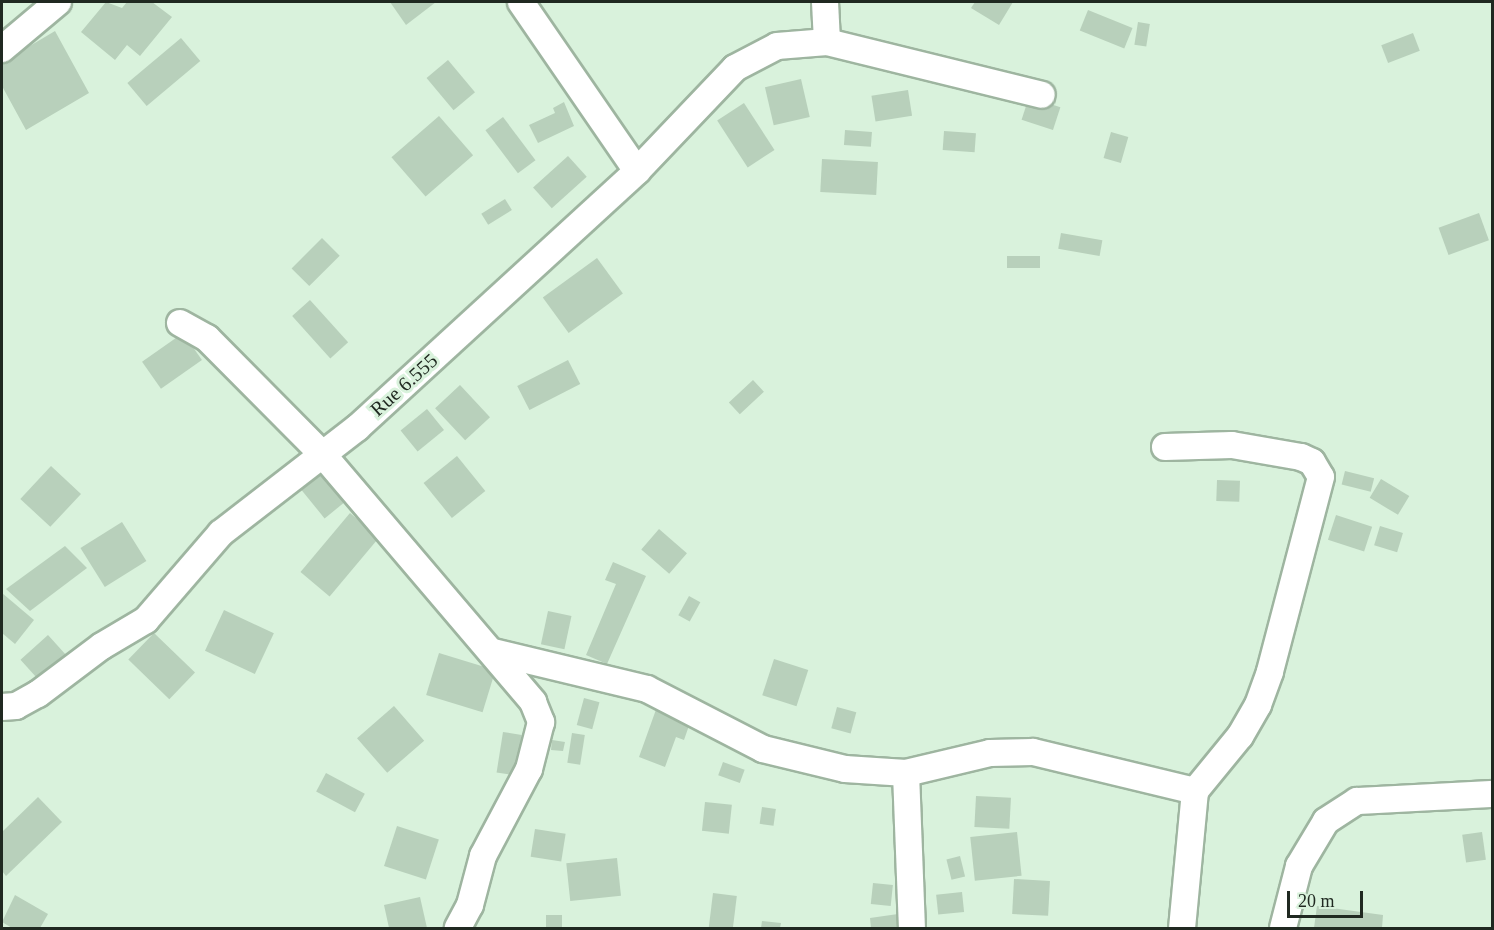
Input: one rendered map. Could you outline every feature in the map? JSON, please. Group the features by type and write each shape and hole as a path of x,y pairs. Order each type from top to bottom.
{"street":[{"path":"2,49 58,2"},
{"path":"521,2 637,171"},
{"path":"825,2 827,42"},
{"name":"Rue 6.555","path":"2,707 16,706 38,694 102,646 146,620 221,533 324,456 637,171 735,68 777,46 827,42 1042,95"},
{"path":"180,323 207,339 324,456 351,493 493,652 533,702 541,723 529,769 483,855 470,906 458,928"},
{"path":"1166,447 1232,445 1301,457 1312,462 1320,477 1270,672 1258,705 1240,736 1195,791 1182,928"},
{"path":"493,652 647,689 763,749 845,769 906,774 990,753 1033,752 1195,791"},
{"path":"906,774 912,928"},
{"path":"1283,928 1299,866 1326,821 1341,811 1357,801 1392,796 1492,794"}],"building":[{"path":"106,2 122,8 127,2 152,2 172,17 140,56 127,45 115,60 81,32"},
{"path":"390,2 436,2 406,25"},
{"path":"975,2 1013,2 999,25 971,8"},
{"path":"1088,10 1133,28 1124,48 1080,30"},
{"path":"1138,22 1150,24 1146,47 1134,45"},
{"path":"55,31 89,93 26,130 2,86 2,56 10,50 23,50"},
{"path":"1413,33 1420,51 1388,63 1381,45"},
{"path":"181,38 200,61 147,106 127,83"},
{"path":"448,60 475,92 454,110 427,78"},
{"path":"801,79 810,117 774,125 765,87"},
{"path":"908,90 912,116 876,121 871,96"},
{"path":"1029,97 1060,107 1053,130 1022,120"},
{"path":"564,102 574,126 538,143 529,125 555,113 553,108"},
{"path":"744,103 774,150 748,167 717,120"},
{"path":"439,116 473,155 426,197 391,157"},
{"path":"503,117 535,160 518,173 485,130"},
{"path":"845,130 872,132 871,147 844,145"},
{"path":"944,131 976,133 975,152 943,150"},
{"path":"1111,132 1128,137 1121,163 1104,158"},
{"path":"568,156 587,177 552,208 533,187"},
{"path":"822,159 878,162 876,195 820,192"},
{"path":"505,199 512,210 488,225 481,214"},
{"path":"1479,213 1489,240 1449,255 1439,228"},
{"path":"1061,233 1102,240 1100,256 1058,249"},
{"path":"322,238 340,256 309,286 292,268"},
{"path":"1007,256 1040,256 1040,268 1007,268"},
{"path":"597,258 623,294 569,333 543,297"},
{"path":"310,300 348,342 330,358 292,316"},
{"path":"183,333 202,360 161,389 142,362"},
{"path":"568,360 580,384 529,410 517,386"},
{"path":"753,380 764,392 740,414 729,403"},
{"path":"460,385 490,417 465,440 435,408"},
{"path":"427,409 444,430 418,451 401,430"},
{"path":"457,456 485,491 452,518 424,483"},
{"path":"51,466 81,494 50,527 20,499"},
{"path":"324,470 348,500 325,518 301,489"},
{"path":"1345,471 1374,478 1371,492 1342,485"},
{"path":"1381,479 1409,496 1398,515 1370,498"},
{"path":"1217,480 1240,481 1239,502 1216,501"},
{"path":"350,513 379,537 330,596 301,572"},
{"path":"1336,515 1372,527 1364,551 1328,540"},
{"path":"122,522 146,561 105,587 80,548"},
{"path":"1380,526 1403,533 1397,552 1374,545"},
{"path":"659,529 687,553 669,574 641,549"},
{"path":"65,546 87,568 30,611 6,589"},
{"path":"613,562 646,576 607,664 586,655 616,584 605,580"},
{"path":"2,593 34,620 15,644 2,633"},
{"path":"689,596 700,602 690,622 678,615"},
{"path":"224,610 274,633 255,674 205,651"},
{"path":"548,611 571,616 564,649 541,644"},
{"path":"154,633 195,673 169,699 128,660"},
{"path":"48,635 68,657 41,682 21,660"},
{"path":"439,653 495,670 483,712 426,695"},
{"path":"774,659 808,670 796,706 762,695"},
{"path":"584,698 599,702 592,729 577,725"},
{"path":"658,704 692,717 684,740 676,737 665,767 639,757"},
{"path":"394,706 424,741 387,773 357,738"},
{"path":"837,707 856,712 851,733 831,728"},
{"path":"503,732 522,735 515,775 497,772"},
{"path":"572,733 585,735 580,765 567,763"},
{"path":"552,740 565,742 563,751 551,750"},
{"path":"723,762 745,770 740,783 718,775"},
{"path":"326,773 365,794 355,812 316,792"},
{"path":"976,796 1011,798 1009,829 974,827"},
{"path":"38,797 62,822 6,876 2,871 2,832"},
{"path":"705,802 732,805 729,834 702,831"},
{"path":"762,807 776,809 773,826 760,824"},
{"path":"397,826 439,840 426,880 384,866"},
{"path":"535,829 566,834 561,862 531,857"},
{"path":"1017,832 1022,876 975,881 970,837"},
{"path":"1482,832 1486,860 1466,863 1462,835"},
{"path":"960,856 965,876 951,880 946,859"},
{"path":"617,858 621,896 570,901 566,863"},
{"path":"1014,879 1050,881 1048,916 1012,914"},
{"path":"873,883 893,885 891,906 871,904"},
{"path":"962,892 964,912 938,915 936,895"},
{"path":"713,893 737,896 733,928 709,928"},
{"path":"15,895 48,914 40,928 12,928 2,922"},
{"path":"420,897 427,928 389,928 384,905"},
{"path":"1317,906 1383,915 1382,928 1314,928"},
{"path":"905,913 906,928 871,928 870,918"},
{"path":"546,915 562,915 562,928 546,928"},
{"path":"762,921 781,923 780,928 761,928"}]}
